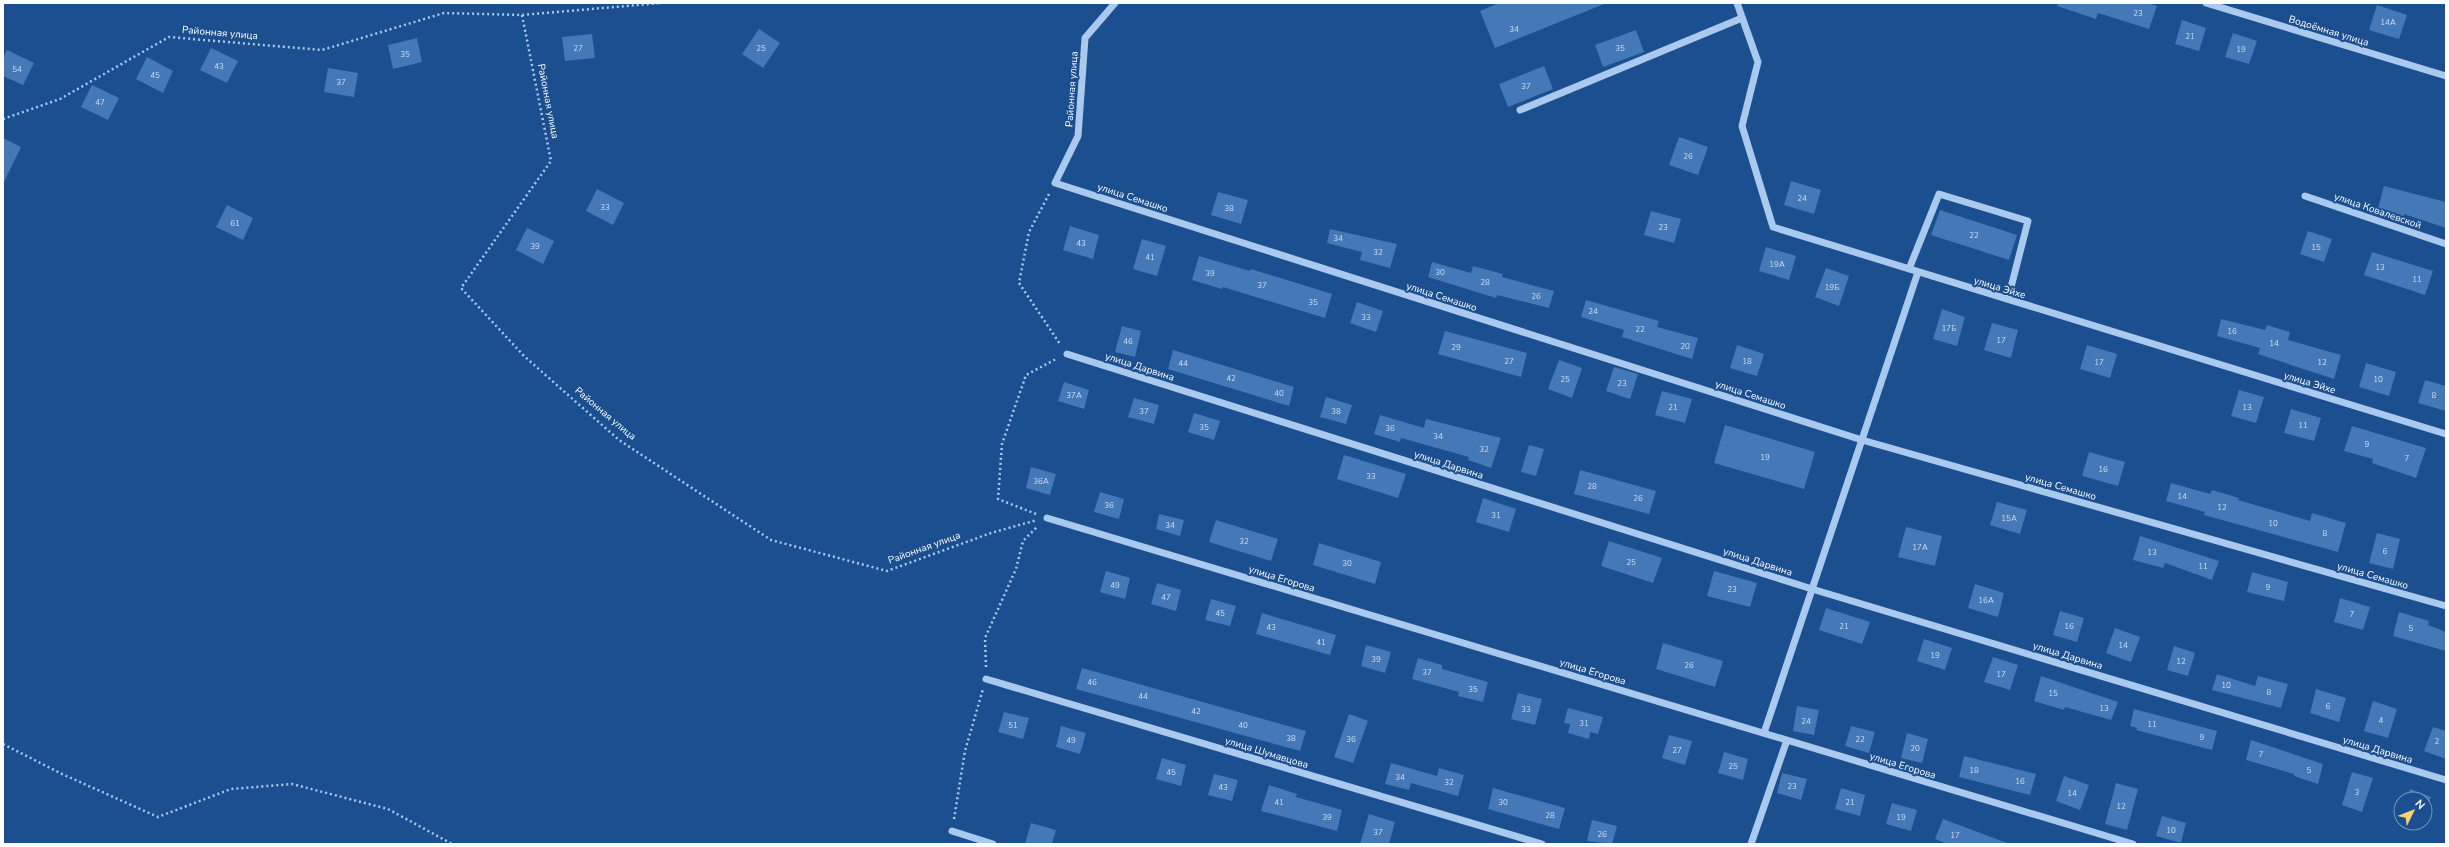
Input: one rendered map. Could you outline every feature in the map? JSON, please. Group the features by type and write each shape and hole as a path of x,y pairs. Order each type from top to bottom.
{"street":[{"name":"Районная улица","path":"1055,183 1078,136 1085,38 1115,3"},
{"name":"улица Эйхе","path":"1737,3 1758,62 1742,126 1773,227 2446,434"},
{"name":"Водоёмная улица","path":"2206,3 2446,76"},
{"path":"1520,110 1742,18"},
{"name":"улица Семашко","path":"1055,183 1862,440 2446,606"},
{"path":"1909,268 1939,194 2028,221 2008,299"},
{"name":"улица Ковалевской","path":"2305,196 2446,244"},
{"path":"1764,733 1918,272"},
{"name":"улица Дарвина","path":"1067,354 1812,589 2446,780"},
{"name":"улица Егорова","path":"1047,518 2133,844"},
{"name":"улица Шумавцова","path":"986,679 1542,844"},
{"path":"1751,844 1787,740"},
{"path":"952,831 993,844"}],"path":[{"name":"Районная улица","path":"3,119 60,99 169,37 322,50 444,13 522,14 661,3"},
{"name":"Районная улица","path":"522,14 551,161 460,288 524,356 619,440 771,540 887,571 991,533 1047,518"},
{"path":"952,831 965,751 986,679 985,638 1016,569 1023,541 1047,518 998,500 1002,444 1026,375 1067,354 1019,282 1029,232 1055,183"},
{"path":"3,744 62,774 158,817 231,789 292,784 388,809 452,844"}],"building":[{"path":"1499,3 1604,4 1495,48 1480,11"},
{"path":"2058,3 2148,3 2157,6 2149,29 2098,13 2096,19 2057,6"},
{"path":"2377,5 2407,15 2399,39 2369,30"},
{"path":"2182,20 2206,28 2199,51 2175,44"},
{"path":"759,29 780,43 763,68 742,54"},
{"path":"1636,30 1644,52 1603,67 1595,45"},
{"path":"2233,33 2257,41 2249,64 2225,57"},
{"path":"592,34 595,58 565,61 562,37"},
{"path":"417,38 422,62 393,69 388,45"},
{"path":"211,48 238,61 227,83 200,70"},
{"path":"7,50 34,63 23,85 3,76 3,57"},
{"path":"147,57 173,71 163,93 136,79"},
{"path":"1544,66 1553,89 1508,107 1499,84"},
{"path":"328,68 358,73 354,97 324,92"},
{"path":"92,85 119,98 108,120 81,107"},
{"path":"1679,137 1708,147 1698,175 1669,165"},
{"path":"3,138 21,147 3,184"},
{"path":"1791,181 1821,190 1814,214 1784,205"},
{"path":"2384,186 2446,202 2446,228 2404,214 2403,219 2377,212"},
{"path":"597,189 624,203 613,225 586,211"},
{"path":"1218,192 1248,200 1241,224 1211,215"},
{"path":"227,205 253,218 243,240 216,227"},
{"path":"1940,210 2017,235 2009,260 1931,235"},
{"path":"1651,211 1681,219 1674,243 1644,235"},
{"path":"1070,226 1099,235 1093,259 1063,250"},
{"path":"527,228 554,241 543,264 516,250"},
{"path":"1330,229 1397,244 1390,268 1360,260 1362,252 1327,243"},
{"path":"2308,231 2332,239 2324,262 2300,254"},
{"path":"1142,239 1166,246 1157,276 1133,269"},
{"path":"1766,247 1796,256 1789,280 1759,271"},
{"path":"2372,252 2433,271 2425,295 2364,275"},
{"path":"1199,256 1250,271 1251,269 1332,294 1325,318 1223,287 1222,289 1192,280"},
{"path":"1432,262 1471,273 1473,266 1503,274 1502,277 1554,291 1549,308 1497,295 1496,298 1428,277"},
{"path":"1826,268 1849,276 1839,306 1815,297"},
{"path":"1586,300 1659,321 1657,327 1698,338 1692,359 1622,337 1624,330 1581,317"},
{"path":"1357,302 1383,311 1376,332 1350,323"},
{"path":"1942,309 1965,317 1957,346 1933,339"},
{"path":"2221,319 2265,330 2267,325 2290,332 2288,340 2341,355 2334,379 2258,354 2260,348 2217,336"},
{"path":"1992,323 2018,330 2011,358 1984,350"},
{"path":"1122,326 1141,331 1135,357 1115,352"},
{"path":"1445,331 1527,353 1521,377 1438,354"},
{"path":"1737,345 1764,354 1757,376 1730,368"},
{"path":"2087,345 2117,354 2110,378 2080,369"},
{"path":"1173,350 1294,387 1289,406 1168,369"},
{"path":"1559,360 1582,368 1572,398 1548,389"},
{"path":"2366,363 2396,372 2389,396 2359,387"},
{"path":"1614,367 1638,374 1630,399 1606,391"},
{"path":"2425,380 2446,386 2446,411 2418,403"},
{"path":"1064,382 1089,390 1084,409 1058,401"},
{"path":"2239,390 2264,397 2256,423 2231,416"},
{"path":"1662,391 1692,399 1685,423 1655,415"},
{"path":"1326,397 1352,405 1346,424 1320,417"},
{"path":"1134,398 1159,405 1154,424 1128,417"},
{"path":"2291,409 2321,418 2314,441 2284,433"},
{"path":"1194,413 1220,421 1214,440 1188,432"},
{"path":"1380,415 1424,428 1426,419 1501,438 1491,468 1468,460 1469,457 1401,438 1400,442 1374,434"},
{"path":"1725,425 1815,452 1804,489 1714,463"},
{"path":"2352,426 2426,448 2416,478 2372,463 2373,459 2344,451"},
{"path":"1529,445 1544,449 1536,476 1521,472"},
{"path":"2089,452 2125,462 2118,486 2082,476"},
{"path":"1344,455 1406,474 1398,498 1337,479"},
{"path":"1031,467 1056,474 1050,495 1026,488"},
{"path":"1580,470 1656,491 1649,514 1574,494"},
{"path":"2171,483 2210,494 2212,490 2239,498 2238,500 2310,521 2312,513 2346,523 2338,552 2204,515 2205,512 2166,501"},
{"path":"1100,492 1124,499 1119,519 1094,512"},
{"path":"1483,498 1516,509 1509,532 1476,522"},
{"path":"1997,502 2027,510 2020,534 1990,525"},
{"path":"1159,514 1184,520 1180,536 1156,529"},
{"path":"1216,520 1278,539 1271,561 1209,542"},
{"path":"1906,527 1942,536 1935,566 1898,557"},
{"path":"2377,533 2400,539 2393,569 2369,563"},
{"path":"2140,536 2219,561 2212,580 2165,563 2163,568 2133,560"},
{"path":"1609,541 1662,558 1653,583 1601,566"},
{"path":"1319,543 1381,562 1375,584 1313,565"},
{"path":"1106,571 1130,578 1125,599 1100,592"},
{"path":"1714,571 1757,583 1750,607 1707,596"},
{"path":"2252,572 2288,582 2284,601 2247,592"},
{"path":"1157,583 1181,590 1176,611 1151,604"},
{"path":"1975,584 2004,593 1998,617 1968,608"},
{"path":"2340,598 2370,607 2363,630 2334,622"},
{"path":"1211,599 1236,606 1230,626 1205,620"},
{"path":"1826,608 1870,622 1862,644 1819,630"},
{"path":"2060,611 2084,618 2077,642 2053,635"},
{"path":"2399,612 2429,621 2428,625 2446,632 2446,651 2393,636"},
{"path":"1262,613 1336,635 1330,655 1256,634"},
{"path":"2115,628 2140,637 2131,662 2106,653"},
{"path":"1924,639 1952,648 1945,670 1917,661"},
{"path":"1663,643 1723,661 1715,687 1656,669"},
{"path":"1366,645 1391,652 1385,673 1361,666"},
{"path":"2174,646 2195,653 2188,676 2167,670"},
{"path":"1993,657 2018,665 2010,690 1984,682"},
{"path":"1418,658 1442,665 1442,669 1488,682 1483,702 1458,696 1459,692 1412,679"},
{"path":"1082,668 1306,731 1300,751 1076,689"},
{"path":"2217,674 2255,686 2258,676 2288,684 2281,708 2212,690"},
{"path":"2041,676 2118,702 2111,720 2065,707 2064,710 2034,701"},
{"path":"2316,689 2346,698 2339,722 2310,713"},
{"path":"1518,693 1542,699 1535,725 1511,719"},
{"path":"2373,701 2397,709 2388,738 2364,731"},
{"path":"1797,706 1819,710 1814,735 1793,731"},
{"path":"1568,708 1603,717 1598,734 1590,732 1589,739 1568,733 1570,724 1564,723"},
{"path":"2134,709 2217,731 2212,750 2136,730 2137,728 2130,726"},
{"path":"1004,712 1029,718 1023,739 998,732"},
{"path":"1349,714 1368,721 1353,763 1334,757"},
{"path":"1061,726 1086,733 1080,754 1056,747"},
{"path":"1851,726 1875,732 1869,753 1845,746"},
{"path":"2433,727 2446,731 2446,759 2424,751"},
{"path":"1907,733 1928,739 1922,763 1901,758"},
{"path":"1669,735 1692,741 1685,765 1662,758"},
{"path":"2251,740 2323,764 2318,784 2294,776 2294,774 2246,760"},
{"path":"1724,752 1748,759 1743,780 1718,773"},
{"path":"1964,756 2036,774 2030,795 1959,777"},
{"path":"1162,758 1186,765 1181,786 1156,779"},
{"path":"1391,763 1437,776 1439,768 1464,775 1458,796 1411,783 1409,790 1385,784"},
{"path":"2352,772 2373,778 2362,812 2342,805"},
{"path":"1782,773 1807,779 1801,800 1777,793"},
{"path":"1214,774 1238,780 1232,801 1208,795"},
{"path":"2064,776 2089,785 2080,810 2056,801"},
{"path":"2116,783 2138,789 2127,830 2105,824"},
{"path":"1269,785 1297,794 1296,797 1342,810 1337,831 1261,811"},
{"path":"1493,788 1565,808 1559,829 1488,809"},
{"path":"1841,788 1865,795 1860,816 1835,809"},
{"path":"1892,803 1917,810 1911,831 1886,824"},
{"path":"1369,814 1395,822 1389,844 1360,844"},
{"path":"2162,816 2186,823 2181,843 2156,836"},
{"path":"1943,819 2007,844 1948,844 1935,839"},
{"path":"1592,820 1617,826 1612,844 1587,841"},
{"path":"1031,823 1056,830 1052,844 1025,844"}]}
